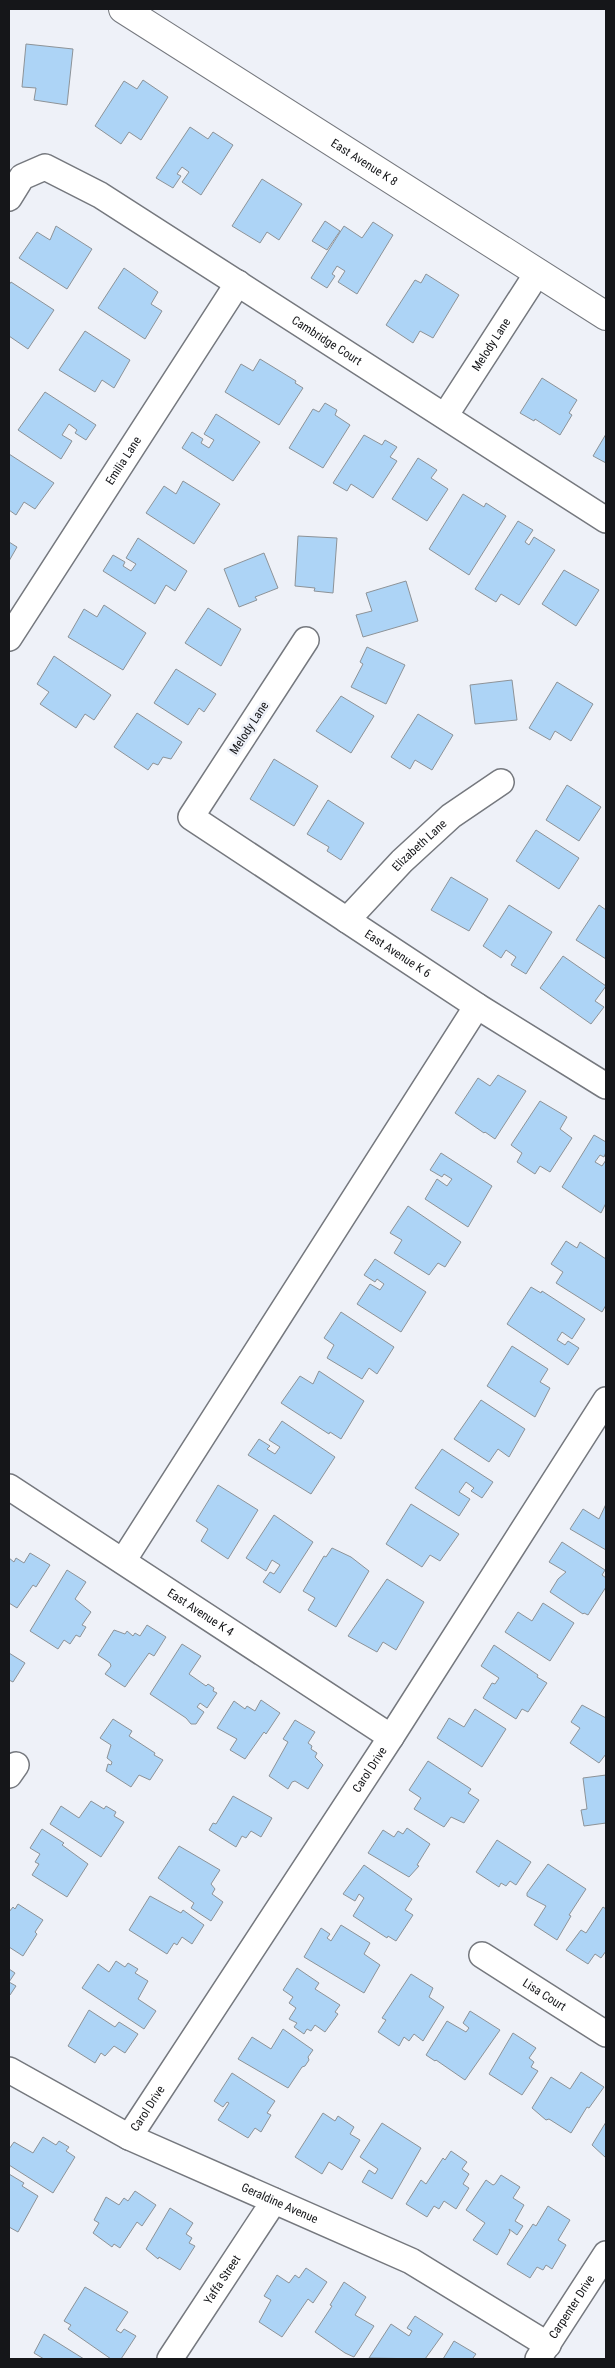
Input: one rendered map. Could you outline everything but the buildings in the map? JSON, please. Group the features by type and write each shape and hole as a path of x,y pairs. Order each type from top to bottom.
{"street":[{"name":"East Avenue K 8","path":"123,9 606,316"},
{"name":"Cambridge Court","path":"9,198 22,177 45,167 100,195 606,520"},
{"name":"Melody Lane","path":"445,416 538,272"},
{"name":"Emilia Lane","path":"9,638 238,283"},
{"name":"Melody Lane","path":"191,817 306,640"},
{"name":"Elizabeth Lane","path":"347,920 402,861 451,816 501,782"},
{"name":"East Avenue K 6","path":"191,817 477,1006 606,1086"},
{"path":"123,1561 477,1006"},
{"name":"Carol Drive","path":"129,2137 391,1736 606,1400"},
{"name":"East Avenue K 4","path":"9,1487 391,1736"},
{"name":"Lisa Court","path":"482,1955 606,2034"},
{"name":"Geraldine Avenue","path":"9,2070 129,2137 411,2261 543,2352"},
{"name":"Yaffa Street","path":"170,2359 274,2201"},
{"name":"Carpenter Drive","path":"543,2352 606,2254"}]}
